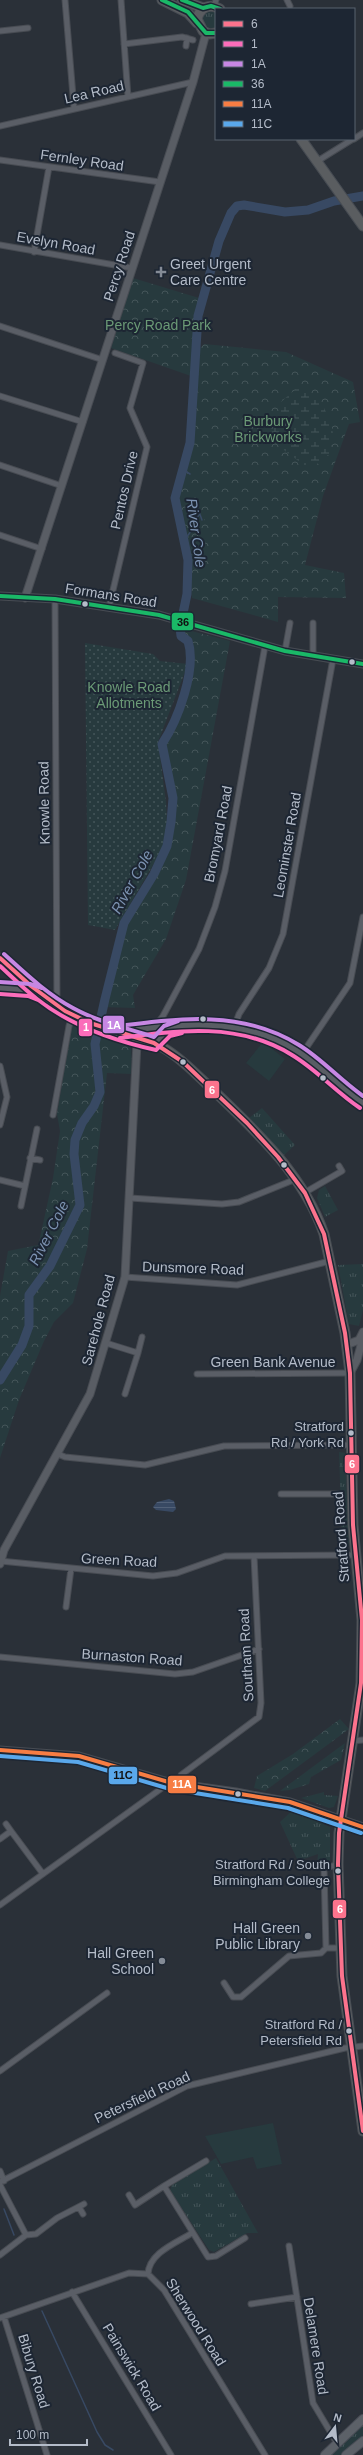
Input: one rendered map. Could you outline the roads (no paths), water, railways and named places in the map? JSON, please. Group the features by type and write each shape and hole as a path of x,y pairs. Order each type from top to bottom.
{"highway":[{"path":"162,0 188,13 206,33 215,33"},
{"path":"182,0 203,8 217,5"},
{"path":"197,23 198,15 203,8"},
{"path":"302,140 363,226"},
{"path":"352,209 363,217"},
{"name":"Stratford Road","path":"0,958 57,1006 94,1024 156,1044 189,1068 277,1155 296,1179 320,1220 346,1341 350,1373 355,1555 363,1620 363,1664 357,1721 357,1740 341,1819 338,1864 341,1948 351,2047 363,2131"}],"main road":[{"path":"325,2455 363,2420"},
{"path":"346,2455 363,2440"}],"street":[{"path":"65,0 74,108"},
{"path":"121,0 128,97"},
{"path":"287,0 290,6"},
{"path":"0,31 28,28"},
{"name":"Percy Road","path":"25,598 193,82 206,33"},
{"path":"124,44 187,38 193,40"},
{"path":"186,46 187,38"},
{"name":"Lea Road","path":"0,126 193,82"},
{"path":"316,162 352,140"},
{"name":"Fernley Road","path":"0,160 160,182"},
{"path":"34,252 49,167"},
{"name":"Evelyn Road","path":"0,245 132,268"},
{"path":"0,326 103,360"},
{"name":"Pentos Drive","path":"109,608 147,447 130,408 143,364 115,353"},
{"path":"0,396 83,422"},
{"path":"0,465 62,486"},
{"path":"0,536 42,549"},
{"name":"Formans Road","path":"0,596 55,599 175,619 285,651 363,664"},
{"name":"Knowle Road","path":"55,599 57,1006"},
{"path":"313,623 313,656"},
{"path":"285,651 290,624"},
{"name":"Bromyard Road","path":"154,1028 163,1016 199,949 215,907 225,871 265,646"},
{"name":"Leominster Road","path":"235,1025 239,1014 269,968 283,934 333,659"},
{"path":"302,1054 350,983 363,917"},
{"path":"0,988 29,990 41,994"},
{"path":"54,1115 69,1026 73,1015"},
{"path":"163,1016 165,1022 171,1027"},
{"path":"156,1044 168,1031 185,1025"},
{"path":"119,1032 185,1025 235,1025 253,1029 282,1041 302,1054 362,1099"},
{"name":"Sarehole Road","path":"0,1562 4,1550 90,1394 125,1277 137,1043 134,1036"},
{"path":"0,1066 7,1097 0,1125"},
{"path":"21,1206 37,1129"},
{"path":"30,1158 40,1160"},
{"path":"304,1193 342,1171 339,1166"},
{"path":"130,1198 222,1204 239,1202 296,1179"},
{"path":"0,1180 25,1186"},
{"name":"Dunsmore Road","path":"125,1277 237,1285 330,1261"},
{"path":"350,1373 363,1331"},
{"path":"125,1394 142,1337"},
{"path":"346,1341 361,1340"},
{"path":"106,1343 138,1353"},
{"name":"Green Bank Avenue","path":"196,1374 350,1373"},
{"path":"58,1454 65,1457 145,1465 224,1446 351,1445"},
{"path":"282,1494 338,1494"},
{"name":"Green Road","path":"0,1562 153,1576 177,1573 225,1556 355,1555"},
{"name":"Southam Road","path":"178,1784 181,1775 259,1717 261,1703 254,1556"},
{"path":"66,1607 71,1569"},
{"name":"Burnaston Road","path":"0,1657 175,1674 194,1672 258,1649"},
{"path":"0,1750 67,1754 178,1784 274,1799 363,1827"},
{"path":"0,1905 162,1788 166,1781"},
{"path":"6,1824 43,1874"},
{"path":"0,1839 11,1831"},
{"path":"326,1948 324,1869 338,1864"},
{"path":"223,1983 233,1997 240,1997 289,1956 321,1953 326,1948 341,1948"},
{"path":"0,2071 107,1993"},
{"name":"Petersfield Road","path":"1,2183 187,2086 351,2047 363,2046"},
{"path":"129,2196 137,2207 164,2186 206,2161"},
{"path":"0,2171 1,2183 26,2235"},
{"path":"164,2186 207,2259 216,2256 245,2238"},
{"path":"0,2254 26,2235 36,2234 57,2218 82,2206 83,2214"},
{"path":"148,2274 148,2267 160,2253 192,2233"},
{"name":"Delamere Road","path":"289,2246 313,2403 338,2443"},
{"name":"Sherwood Road","path":"2,2318 72,2292 134,2272 148,2274 164,2290 265,2455"},
{"name":"Painswick Road","path":"72,2292 171,2455"},
{"path":"251,2304 297,2297"},
{"name":"Bibury Road","path":"2,2318 47,2455"}],"water":[{"path":"169,1499 174,1501 176,1509 173,1512 156,1510 153,1507 157,1502"}],"waterway":[{"name":"River Cole","path":"0,1380 22,1345 29,1326 29,1295 50,1266 80,1205 74,1154 75,1140 82,1123 94,1106 100,1092 95,1044 105,999 124,923 154,874 167,846 173,798 162,744 180,708 188,680 190,666 188,641 181,636 180,628 187,594 188,560 175,498 190,443 198,316 219,241 231,213 237,206 244,205 285,212 308,210 334,201 363,196"},
{"name":"River Cole","path":"182,469 190,474"},
{"path":"198,509 202,520"},
{"path":"185,538 190,533 197,517 200,514"},
{"path":"4,2209 14,2235"},
{"path":"42,2311 97,2432 105,2445 113,2450"}],"place":[{"name":"Greet Urgent Care Centre","path":"161,272"},
{"name":"Stratford Rd / York Rd","path":"351,1433"},
{"name":"Stratford Rd / South Birmingham College","path":"338,1871"},
{"name":"Hall Green Public Library","path":"308,1936"},
{"name":"Hall Green School","path":"162,1961"},
{"name":"Stratford Rd / Petersfield Rd","path":"349,2031"}],"park label":[{"name":"Percy Road Park","path":"158,325"},
{"name":"Burbury Brickworks","path":"268,430"},
{"name":"Knowle Road Allotments","path":"129,696"}]}
